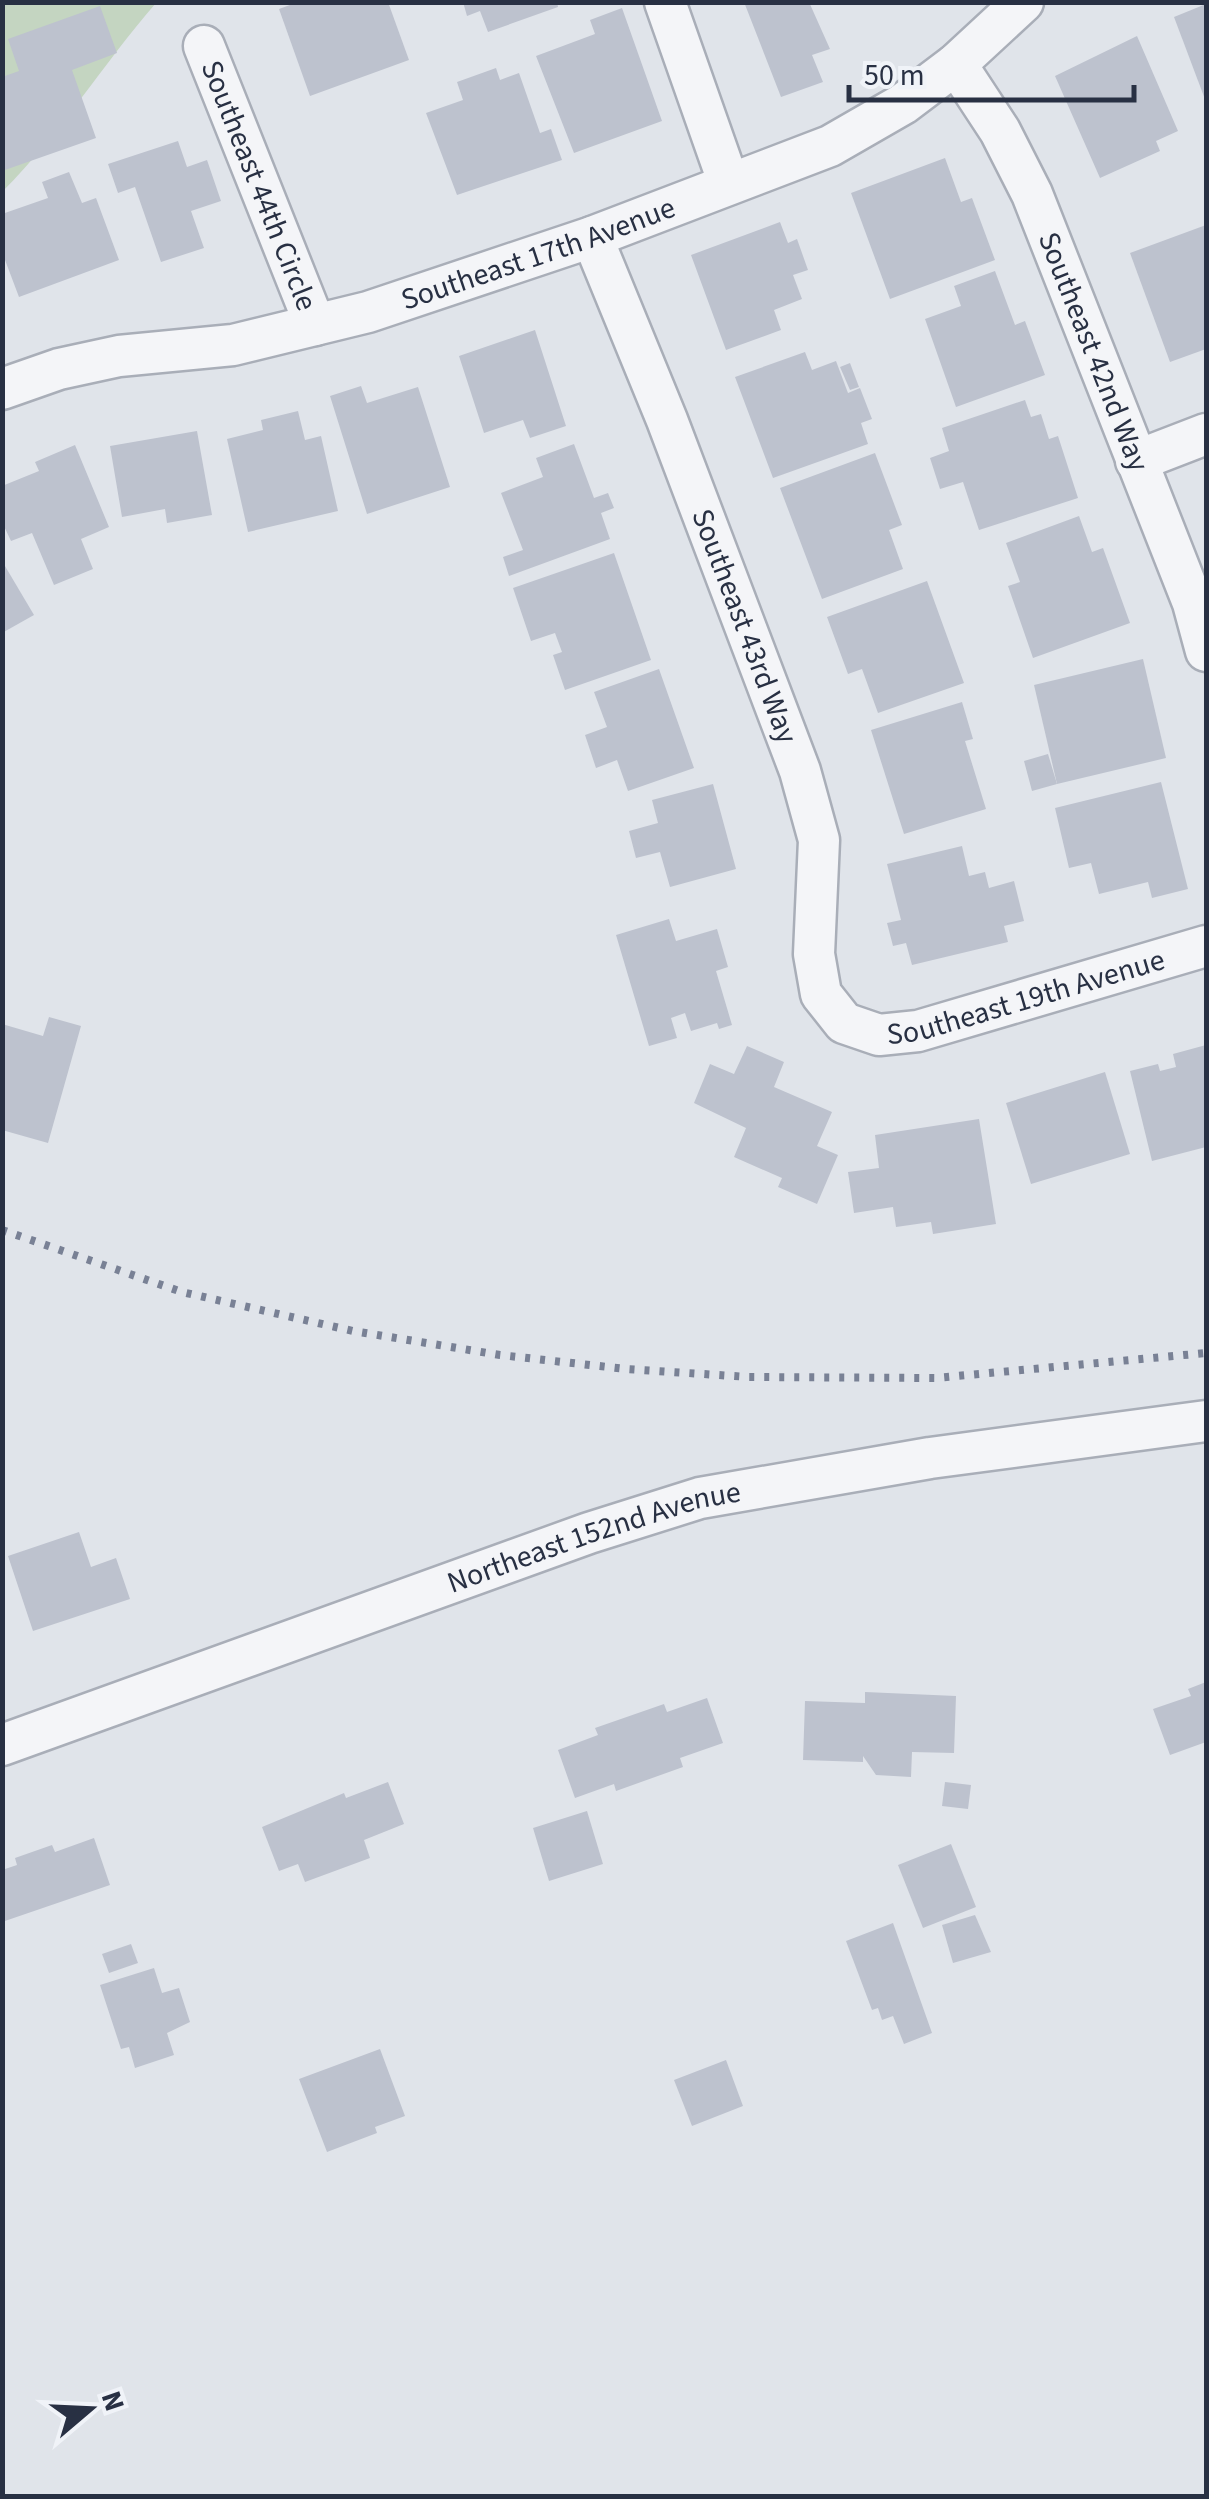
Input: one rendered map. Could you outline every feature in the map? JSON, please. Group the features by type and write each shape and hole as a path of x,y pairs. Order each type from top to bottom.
{"street":[{"path":"666,2 729,184"},
{"name":"Southeast 17th Avenue","path":"2,389 59,369 119,356 232,346 315,326 592,237 830,146 903,104 956,64 1022,2"},
{"name":"Southeast 44th Circle","path":"204,46 315,326"},
{"name":"Southeast 42nd Way","path":"956,64 1000,131 1032,194 1206,651"},
{"name":"Southeast 43rd Way","path":"592,237 667,420 800,771 819,840 816,967 821,994 844,1023"},
{"path":"1136,461 1206,434"},
{"name":"Southeast 19th Avenue","path":"844,1023 879,1034 918,1032 1206,946"},
{"name":"Northeast 152nd Avenue","path":"2,1745 590,1533 700,1498 930,1458 1206,1421"}],"green space":[{"path":"3,3 156,3 44,146 3,191"}],"building":[{"path":"298,2 388,2 409,60 310,96 279,9"},
{"path":"463,2 557,2 558,7 488,32 480,11 467,16"},
{"path":"744,2 809,2 830,49 812,55 823,82 781,97"},
{"path":"1206,4 1206,102 1174,17"},
{"path":"100,6 117,53 72,70 96,138 2,171 2,77 19,71 8,39"},
{"path":"622,8 662,121 574,153 536,56 595,34 590,20"},
{"path":"1137,36 1178,131 1156,141 1160,151 1100,178 1055,76"},
{"path":"496,68 500,80 519,73 540,133 551,129 562,160 457,195 426,113 463,100 457,82"},
{"path":"178,141 187,167 207,160 221,201 191,211 204,248 161,262 135,187 118,193 108,164"},
{"path":"945,158 961,202 972,198 995,260 890,299 851,193"},
{"path":"69,172 82,203 96,198 119,260 19,297 2,252 2,214 48,198 42,182"},
{"path":"780,222 788,243 797,239 808,270 793,275 802,299 774,310 781,330 726,350 691,255"},
{"path":"1206,225 1206,349 1170,362 1130,253"},
{"path":"995,271 1015,325 1025,321 1045,375 956,407 925,319 961,306 954,286"},
{"path":"535,330 566,426 530,438 523,420 484,433 459,356"},
{"path":"805,352 812,370 836,361 848,393 860,388 872,419 861,423 868,444 773,478 735,377"},
{"path":"850,363 859,387 850,390 840,367"},
{"path":"361,386 367,403 418,387 450,487 367,514 330,396"},
{"path":"1025,400 1031,417 1041,414 1049,439 1058,436 1078,498 979,530 963,482 940,489 930,458 949,451 942,428"},
{"path":"298,411 305,440 321,436 338,511 248,532 227,439 263,430 261,420"},
{"path":"197,431 212,515 167,523 165,509 122,517 110,446"},
{"path":"574,444 594,498 608,493 614,508 601,513 610,539 509,576 503,557 523,550 501,493 543,477 536,458"},
{"path":"75,445 109,527 81,539 93,569 54,585 32,533 11,541 2,522 2,486 39,471 35,462"},
{"path":"875,453 902,525 889,530 903,569 822,599 780,488"},
{"path":"1079,516 1092,552 1103,548 1130,623 1033,658 1008,586 1020,582 1006,543"},
{"path":"614,553 651,660 565,690 553,655 562,652 555,633 531,641 513,588"},
{"path":"2,561 34,615 2,633"},
{"path":"927,581 964,683 878,713 862,669 848,674 827,617"},
{"path":"1143,659 1166,758 1057,784 1034,685"},
{"path":"659,669 694,768 628,791 617,760 596,768 585,735 607,727 594,692"},
{"path":"962,702 973,739 965,741 986,809 904,834 871,730"},
{"path":"1048,754 1057,784 1032,791 1024,761"},
{"path":"1161,782 1188,889 1152,898 1148,882 1099,894 1091,863 1069,868 1055,808"},
{"path":"713,784 736,869 670,887 660,852 636,858 629,831 658,823 652,800"},
{"path":"962,846 969,876 985,872 989,888 1014,881 1024,921 1004,926 1008,942 912,965 906,943 893,946 887,923 901,920 887,864"},
{"path":"669,919 676,941 717,929 728,967 716,971 732,1025 719,1029 717,1023 691,1031 685,1013 671,1018 677,1038 649,1046 616,935"},
{"path":"49,1017 81,1026 48,1143 2,1130 2,1024 43,1036"},
{"path":"1206,1045 1206,1147 1152,1161 1130,1071 1158,1064 1160,1071 1176,1067 1173,1054"},
{"path":"747,1046 784,1062 774,1087 832,1112 817,1146 838,1155 817,1204 778,1187 782,1178 734,1157 746,1128 694,1103 710,1064 734,1074"},
{"path":"1105,1072 1130,1154 1031,1184 1006,1103"},
{"path":"979,1119 996,1224 933,1234 931,1222 896,1227 893,1207 854,1213 848,1172 879,1168 875,1135"},
{"path":"79,1532 91,1567 116,1558 130,1599 33,1631 8,1556"},
{"path":"1206,1682 1206,1742 1170,1755 1153,1709 1191,1696 1188,1689"},
{"path":"865,1692 956,1696 954,1753 912,1752 911,1777 876,1775 863,1756 863,1762 803,1760 805,1701 865,1703"},
{"path":"707,1698 723,1743 680,1758 683,1767 616,1791 614,1784 575,1798 558,1750 598,1735 595,1728 664,1704 667,1712"},
{"path":"388,1782 404,1824 364,1840 370,1858 305,1882 298,1864 279,1871 262,1827 344,1793 346,1798"},
{"path":"945,1782 971,1785 968,1809 942,1806"},
{"path":"587,1811 603,1864 549,1881 533,1828"},
{"path":"94,1838 110,1885 2,1922 2,1870 17,1865 15,1858 52,1845 55,1852"},
{"path":"951,1844 976,1907 923,1928 898,1865"},
{"path":"975,1915 991,1952 953,1963 942,1925"},
{"path":"893,1923 932,2033 904,2044 893,2016 882,2020 878,2008 872,2010 846,1941"},
{"path":"131,1944 138,1963 109,1973 102,1954"},
{"path":"154,1968 162,1993 179,1988 190,2022 167,2033 174,2055 135,2068 129,2047 121,2049 100,1985"},
{"path":"380,2049 405,2116 375,2127 377,2133 327,2152 299,2079"},
{"path":"726,2060 743,2106 692,2126 674,2080"}],"railway":[{"path":"2,1230 182,1292 353,1331 500,1355 626,1369 749,1377 935,1378 1206,1353"}]}
